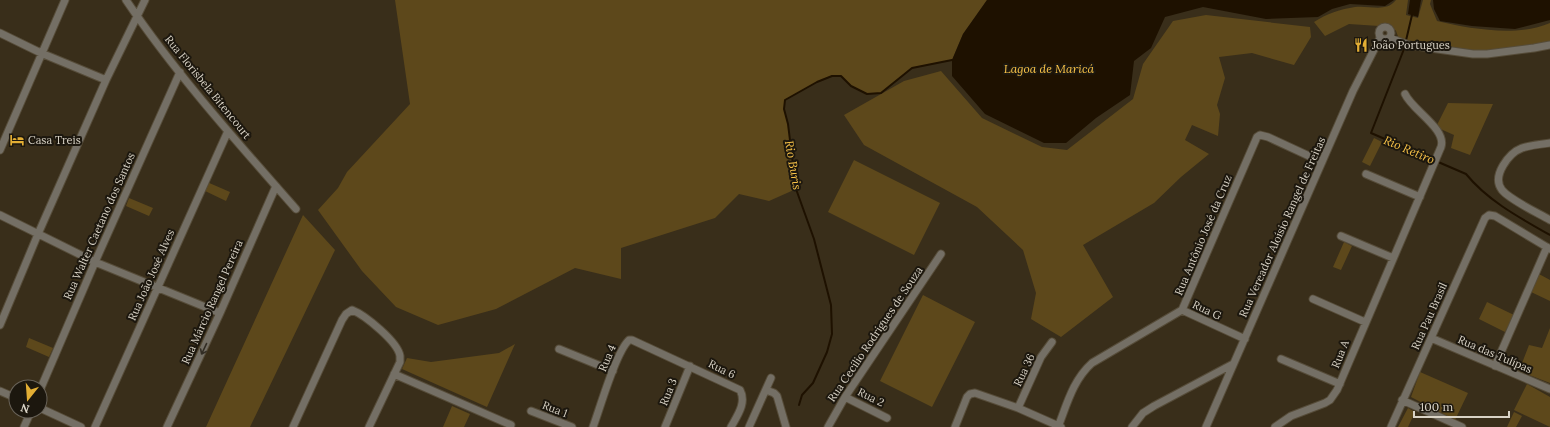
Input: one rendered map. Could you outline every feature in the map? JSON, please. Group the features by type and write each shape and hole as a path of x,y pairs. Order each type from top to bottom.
{"street":[{"path":"0,150 65,0"},
{"name":"Rua Florisbela Bitencourt","path":"126,0 180,72 228,131 296,210"},
{"path":"0,325 38,234 106,80 145,0"},
{"path":"1390,38 1392,31 1386,27 1380,29 1380,38 1385,40 1390,38 1409,45 1473,54 1487,54 1550,45"},
{"path":"0,33 42,53 106,80"},
{"name":"Rua Vereador Aloísio Rangel de Freitas","path":"1206,427 1353,91 1380,38"},
{"name":"Rua Walter Caetano dos Santos","path":"45,379 180,72"},
{"name":"Rua A","path":"1275,427 1291,416 1325,403 1334,396 1434,166 1442,141 1440,134 1410,103 1405,94"},
{"name":"Rua João José Alves","path":"95,427 228,131"},
{"name":"Rua Antônio José da Cruz","path":"1059,427 1074,388 1085,370 1092,363 1182,310 1257,137 1260,135 1268,136 1322,162"},
{"path":"1550,143 1523,147 1514,152 1499,174 1500,186 1506,194 1550,220"},
{"path":"1366,174 1420,197"},
{"name":"Rua Márcio Rangel Pereira","path":"167,427 220,313 276,186"},
{"path":"0,215 95,262 220,313"},
{"name":"Rua Pau Brasil","path":"1391,427 1482,223 1489,215 1499,218 1548,248"},
{"path":"1341,236 1393,258"},
{"path":"1495,366 1548,248"},
{"name":"Rua Cecílio Rodrigues de Souza","path":"828,427 845,397 941,254"},
{"path":"1313,299 1365,322"},
{"path":"293,427 342,320 346,314 352,310 363,315 372,323 388,338 400,355 400,362 369,427"},
{"name":"Rua G","path":"1182,310 1244,339"},
{"name":"Rua das Tulípas","path":"1431,338 1550,389"},
{"name":"Rua 4","path":"593,427 613,371 625,345 629,340 690,366"},
{"name":"Rua 36","path":"1018,408 1041,357 1052,342"},
{"path":"559,349 613,371"},
{"path":"1281,359 1340,384"},
{"path":"1132,427 1143,413 1154,406 1233,364"},
{"name":"Rua 6","path":"690,366 740,390 743,395 742,404 731,427"},
{"name":"Rua 3","path":"665,427 690,366"},
{"path":"394,374 511,425"},
{"path":"749,427 771,378"},
{"path":"766,390 777,396 786,427"},
{"path":"955,427 964,401 970,394 980,394 1018,408 1059,427"},
{"name":"Rua 2","path":"845,397 887,418"},
{"path":"1402,400 1462,427"},
{"name":"Rua 1","path":"531,411 572,427"},
{"path":"48,412 81,427"}],"shaded area":[{"path":"395,0 987,0 963,34 952,60 912,68 881,93 867,94 851,86 841,76 832,76 817,82 785,100 784,109 788,124 796,189 769,201 739,194 715,218 621,248 621,279 575,268 496,309 438,325 396,307 362,271 318,210 338,188 347,172 410,104"},
{"path":"1396,0 1408,0 1406,15 1418,18 1423,0 1431,0 1430,4 1437,21 1464,27 1509,31 1523,30 1550,23 1550,41 1532,46 1486,52 1399,39 1396,31 1390,24 1379,26 1349,24 1325,36 1314,22 1329,14 1344,9 1355,7 1377,8 1392,4"},
{"path":"1206,15 1310,27 1311,37 1294,65 1252,53 1219,57 1225,78 1217,105 1220,114 1218,136 1192,125 1185,140 1209,154 1181,177 1154,203 1083,245 1113,297 1061,337 1031,319 1036,293 1023,250 977,207 864,145 844,115 904,81 941,71 982,118 1042,147 1067,150 1133,99 1143,64 1173,21"},
{"path":"1448,103 1493,104 1470,155 1451,148 1454,135 1436,127"},
{"path":"1374,138 1382,142 1370,166 1362,162"},
{"path":"854,160 940,203 914,255 828,212"},
{"path":"207,182 230,192 226,201 203,190"},
{"path":"129,198 153,208 149,216 126,206"},
{"path":"303,215 335,250 250,427 206,427"},
{"path":"1344,242 1352,246 1341,270 1333,267"},
{"path":"1539,274 1550,280 1550,301 1531,292"},
{"path":"923,295 975,322 932,407 880,381"},
{"path":"1487,302 1514,315 1505,332 1479,319"},
{"path":"1550,328 1550,383 1519,371 1529,345 1542,348"},
{"path":"29,338 53,348 49,357 26,347"},
{"path":"515,344 487,407 402,369 407,358 431,362 499,353"},
{"path":"1420,372 1468,393 1455,420 1411,397"},
{"path":"1527,384 1550,397 1550,427 1514,410"},
{"path":"452,406 470,414 464,427 443,427"},
{"path":"1408,408 1415,412 1408,427 1398,427"},
{"path":"1514,412 1522,416 1516,427 1507,427"}],"water":[{"name":"Lagoa de Maricá","path":"987,0 1394,0 1385,6 1350,4 1332,9 1318,17 1266,19 1203,7 1165,17 1151,48 1134,61 1130,95 1096,118 1066,143 1044,143 985,114 952,76 952,60 963,34"},
{"path":"1410,0 1421,0 1418,17 1408,14"},
{"path":"1433,0 1550,0 1550,20 1515,29 1472,26 1440,21 1434,9"}],"waterway":[{"name":"Rio Retiro","path":"1412,15 1404,49 1371,133 1466,174 1494,201 1550,235"},
{"name":"Rio Buris","path":"799,405 802,395 813,383 827,352 832,334 831,305 814,239 796,189 788,124 784,109 785,100 817,82 832,76 841,76 851,86 867,94 881,93 912,68 952,60"}],"place":[{"name":"João Portugues","path":"1361,45"},
{"name":"Casa Treis","path":"17,140"}]}
